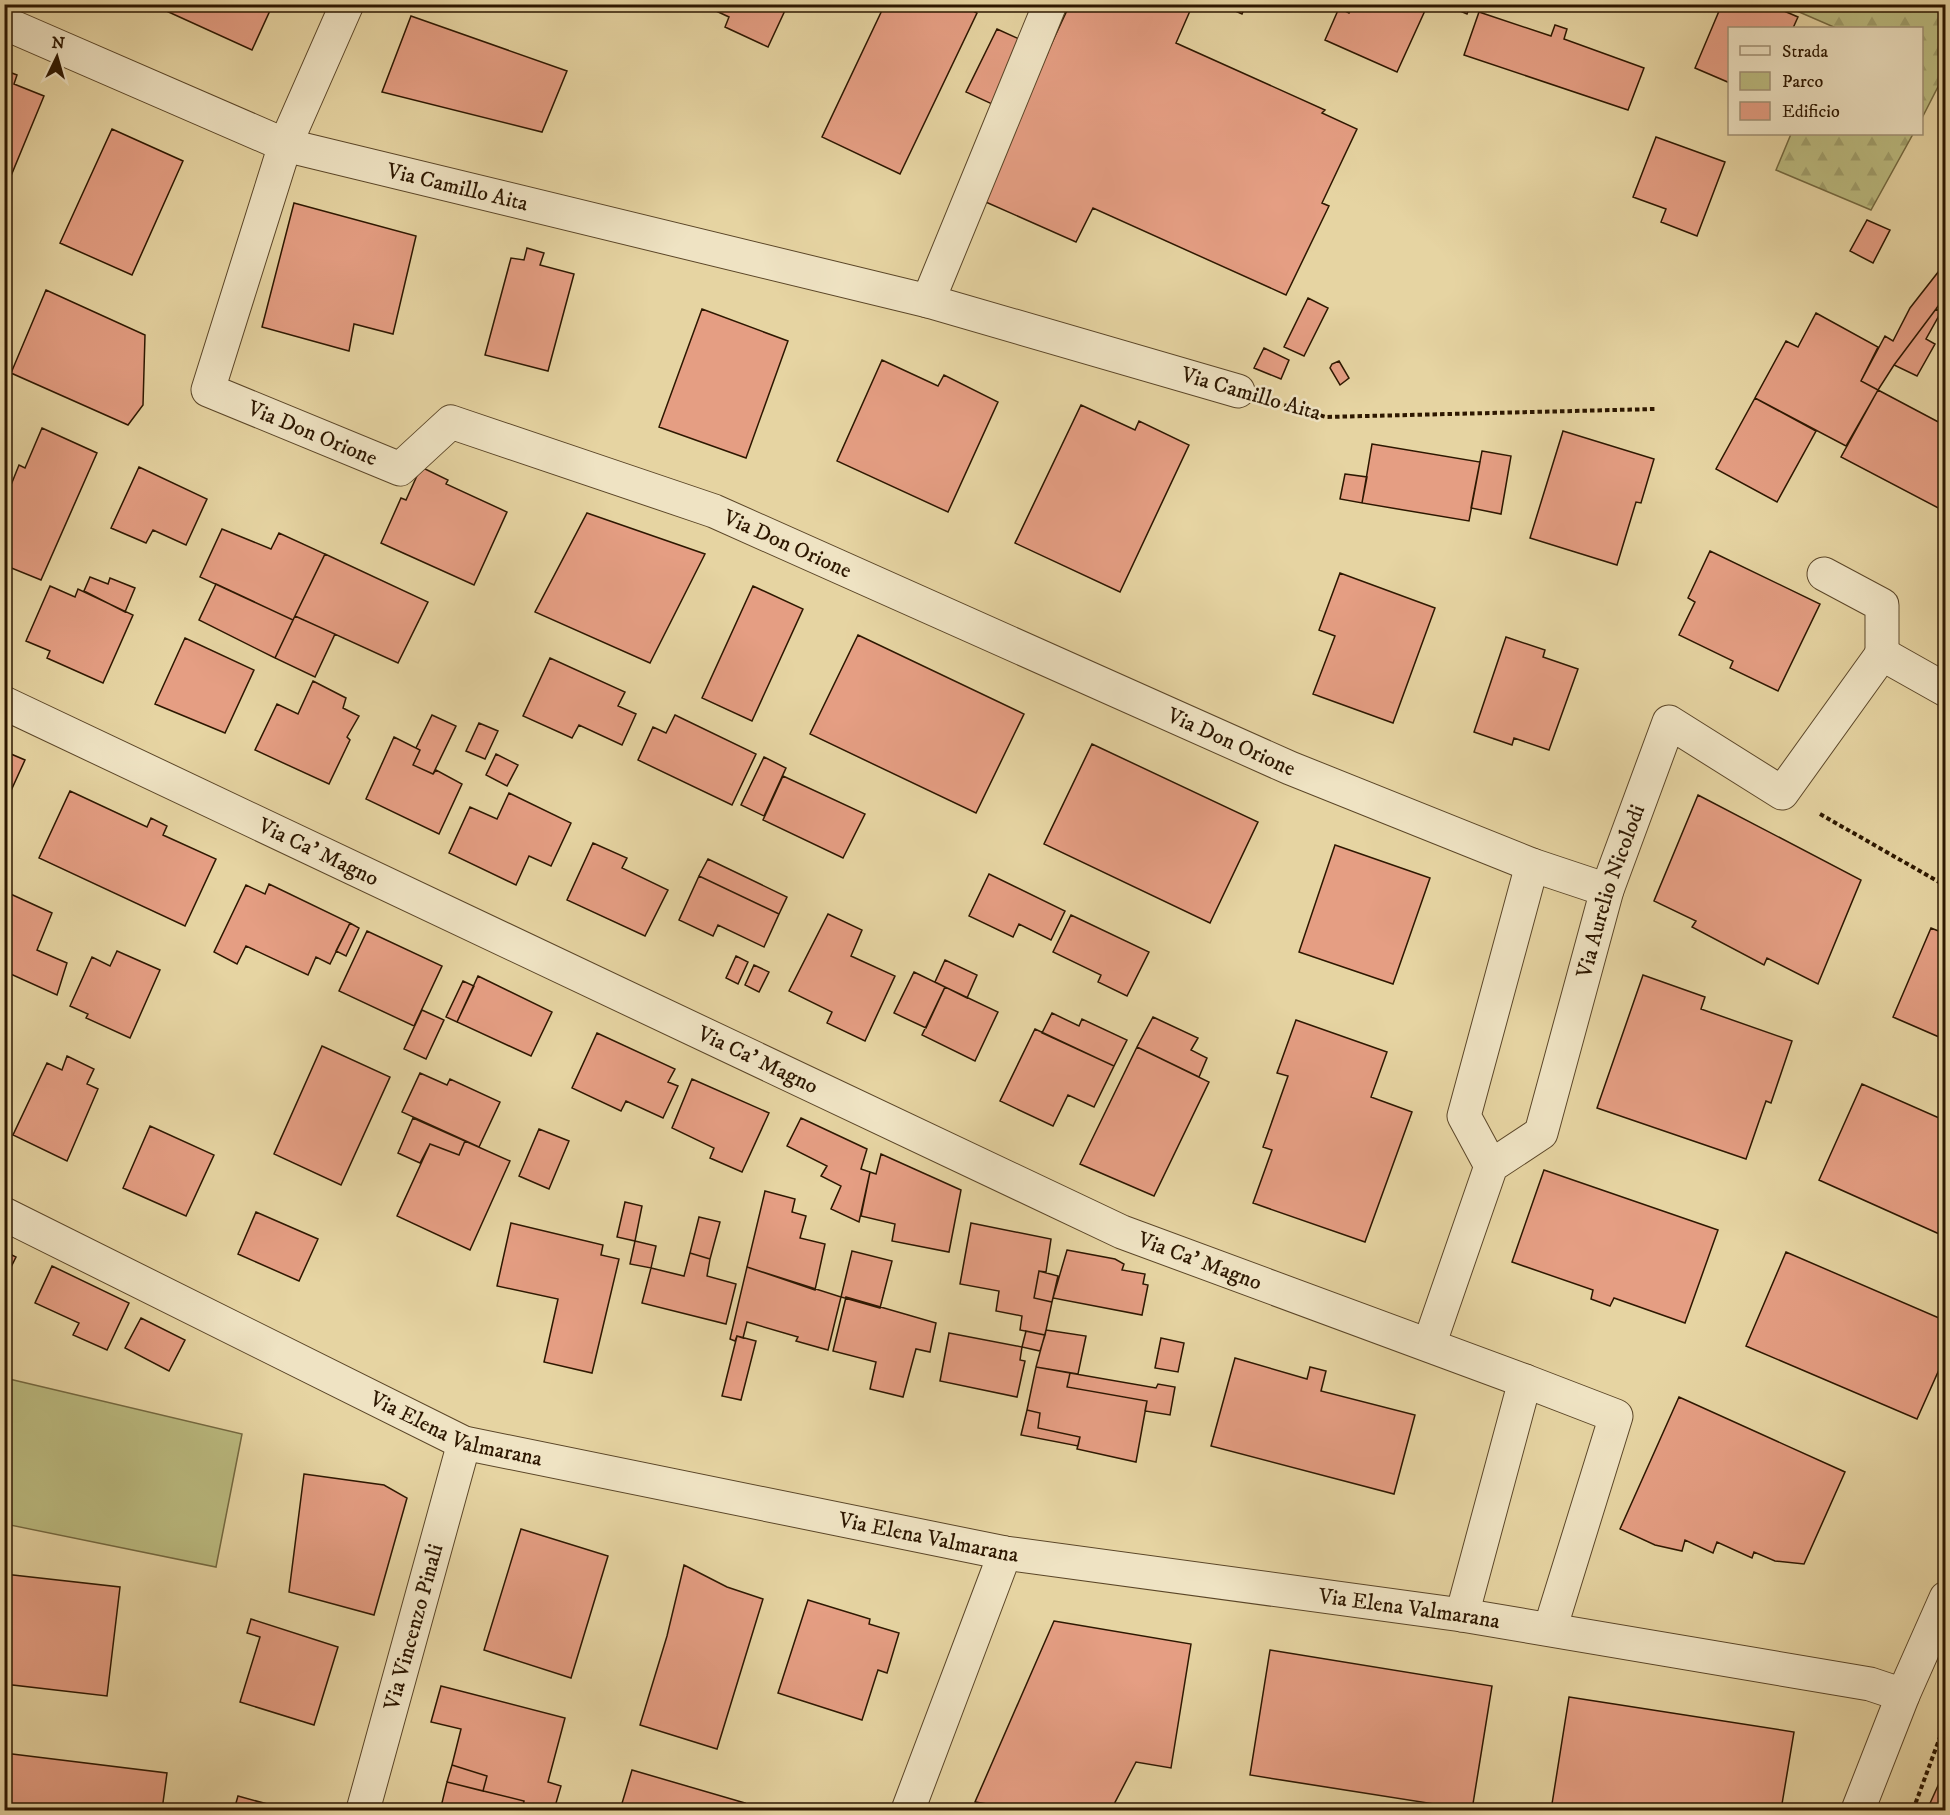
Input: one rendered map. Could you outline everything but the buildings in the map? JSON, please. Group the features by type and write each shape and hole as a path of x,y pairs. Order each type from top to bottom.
{"street":[{"path":"285,144 347,4"},
{"path":"928,301 1050,4"},
{"name":"Via Camillo Aita","path":"4,23 285,144 928,301 1238,391"},
{"name":"Via Don Orione","path":"285,144 208,390 400,469 451,422 714,511 1290,768 1532,865 1607,890"},
{"path":"1782,793 1882,654 1882,605 1824,574"},
{"path":"1882,654 1946,690"},
{"name":"Via Ca' Magno","path":"4,703 1122,1232 1616,1416 1550,1629"},
{"name":"Via Aurelio Nicolodi","path":"1491,1167 1541,1133 1607,890 1669,722 1782,793"},
{"path":"1429,1345 1491,1167 1464,1116 1532,865"},
{"name":"Via Elena Valmarana","path":"4,1214 464,1443 1005,1553 1083,1561 1462,1615 1870,1684 1903,1695"},
{"path":"1462,1615 1525,1381"},
{"name":"Via Vincenzo Pinali","path":"363,1810 464,1443"},
{"path":"908,1810 1005,1553"},
{"path":"1858,1810 1903,1695 1946,1598"}],"path":[{"name":"Via Camillo Aita","path":"1238,391 1326,417 1655,409"},
{"path":"1782,793 1946,886"},
{"path":"1913,1810 1946,1721"}],"green space":[{"path":"1783,5 1945,5 1945,73 1923,116 1923,27 1834,27"},
{"path":"1791,135 1912,135 1871,210 1776,170"},
{"path":"5,1378 242,1434 216,1567 5,1524"}]}
